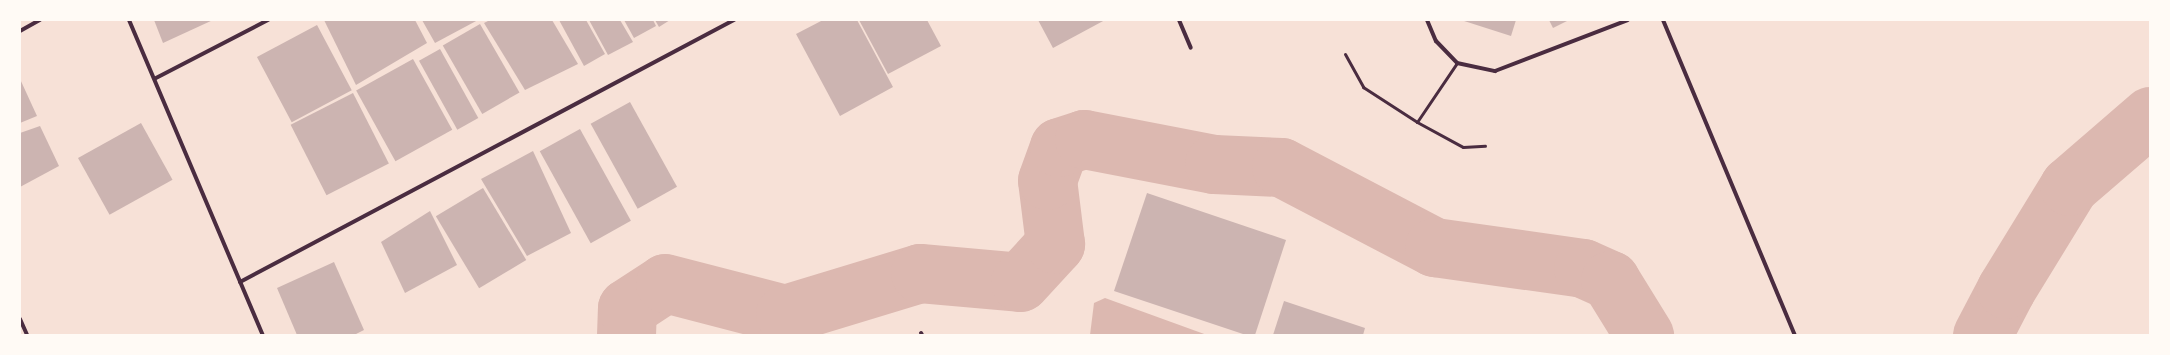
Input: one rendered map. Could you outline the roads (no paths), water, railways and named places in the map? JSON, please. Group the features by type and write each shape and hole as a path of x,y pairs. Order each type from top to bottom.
{"street":[{"path":"20,31 40,20"},
{"path":"129,20 156,78 263,335"},
{"path":"156,78 268,20"},
{"path":"240,282 734,20"},
{"path":"1179,20 1191,48"},
{"path":"1428,20 1436,41 1457,63 1495,71 1628,20"},
{"path":"1663,20 1795,335"},
{"path":"20,319 27,335"}],"lane":[{"path":"1345,54 1364,87 1417,122 1463,147 1485,146"},
{"path":"1417,122 1457,63"}],"waterway":[{"path":"1982,335 2006,289 2069,186 2150,116"},
{"path":"626,335 627,308 665,283 785,314 920,273 1020,282 1055,244 1047,180 1059,147 1084,139 1214,164 1281,167 1434,247 1583,268 1610,280 1644,335"}]}
